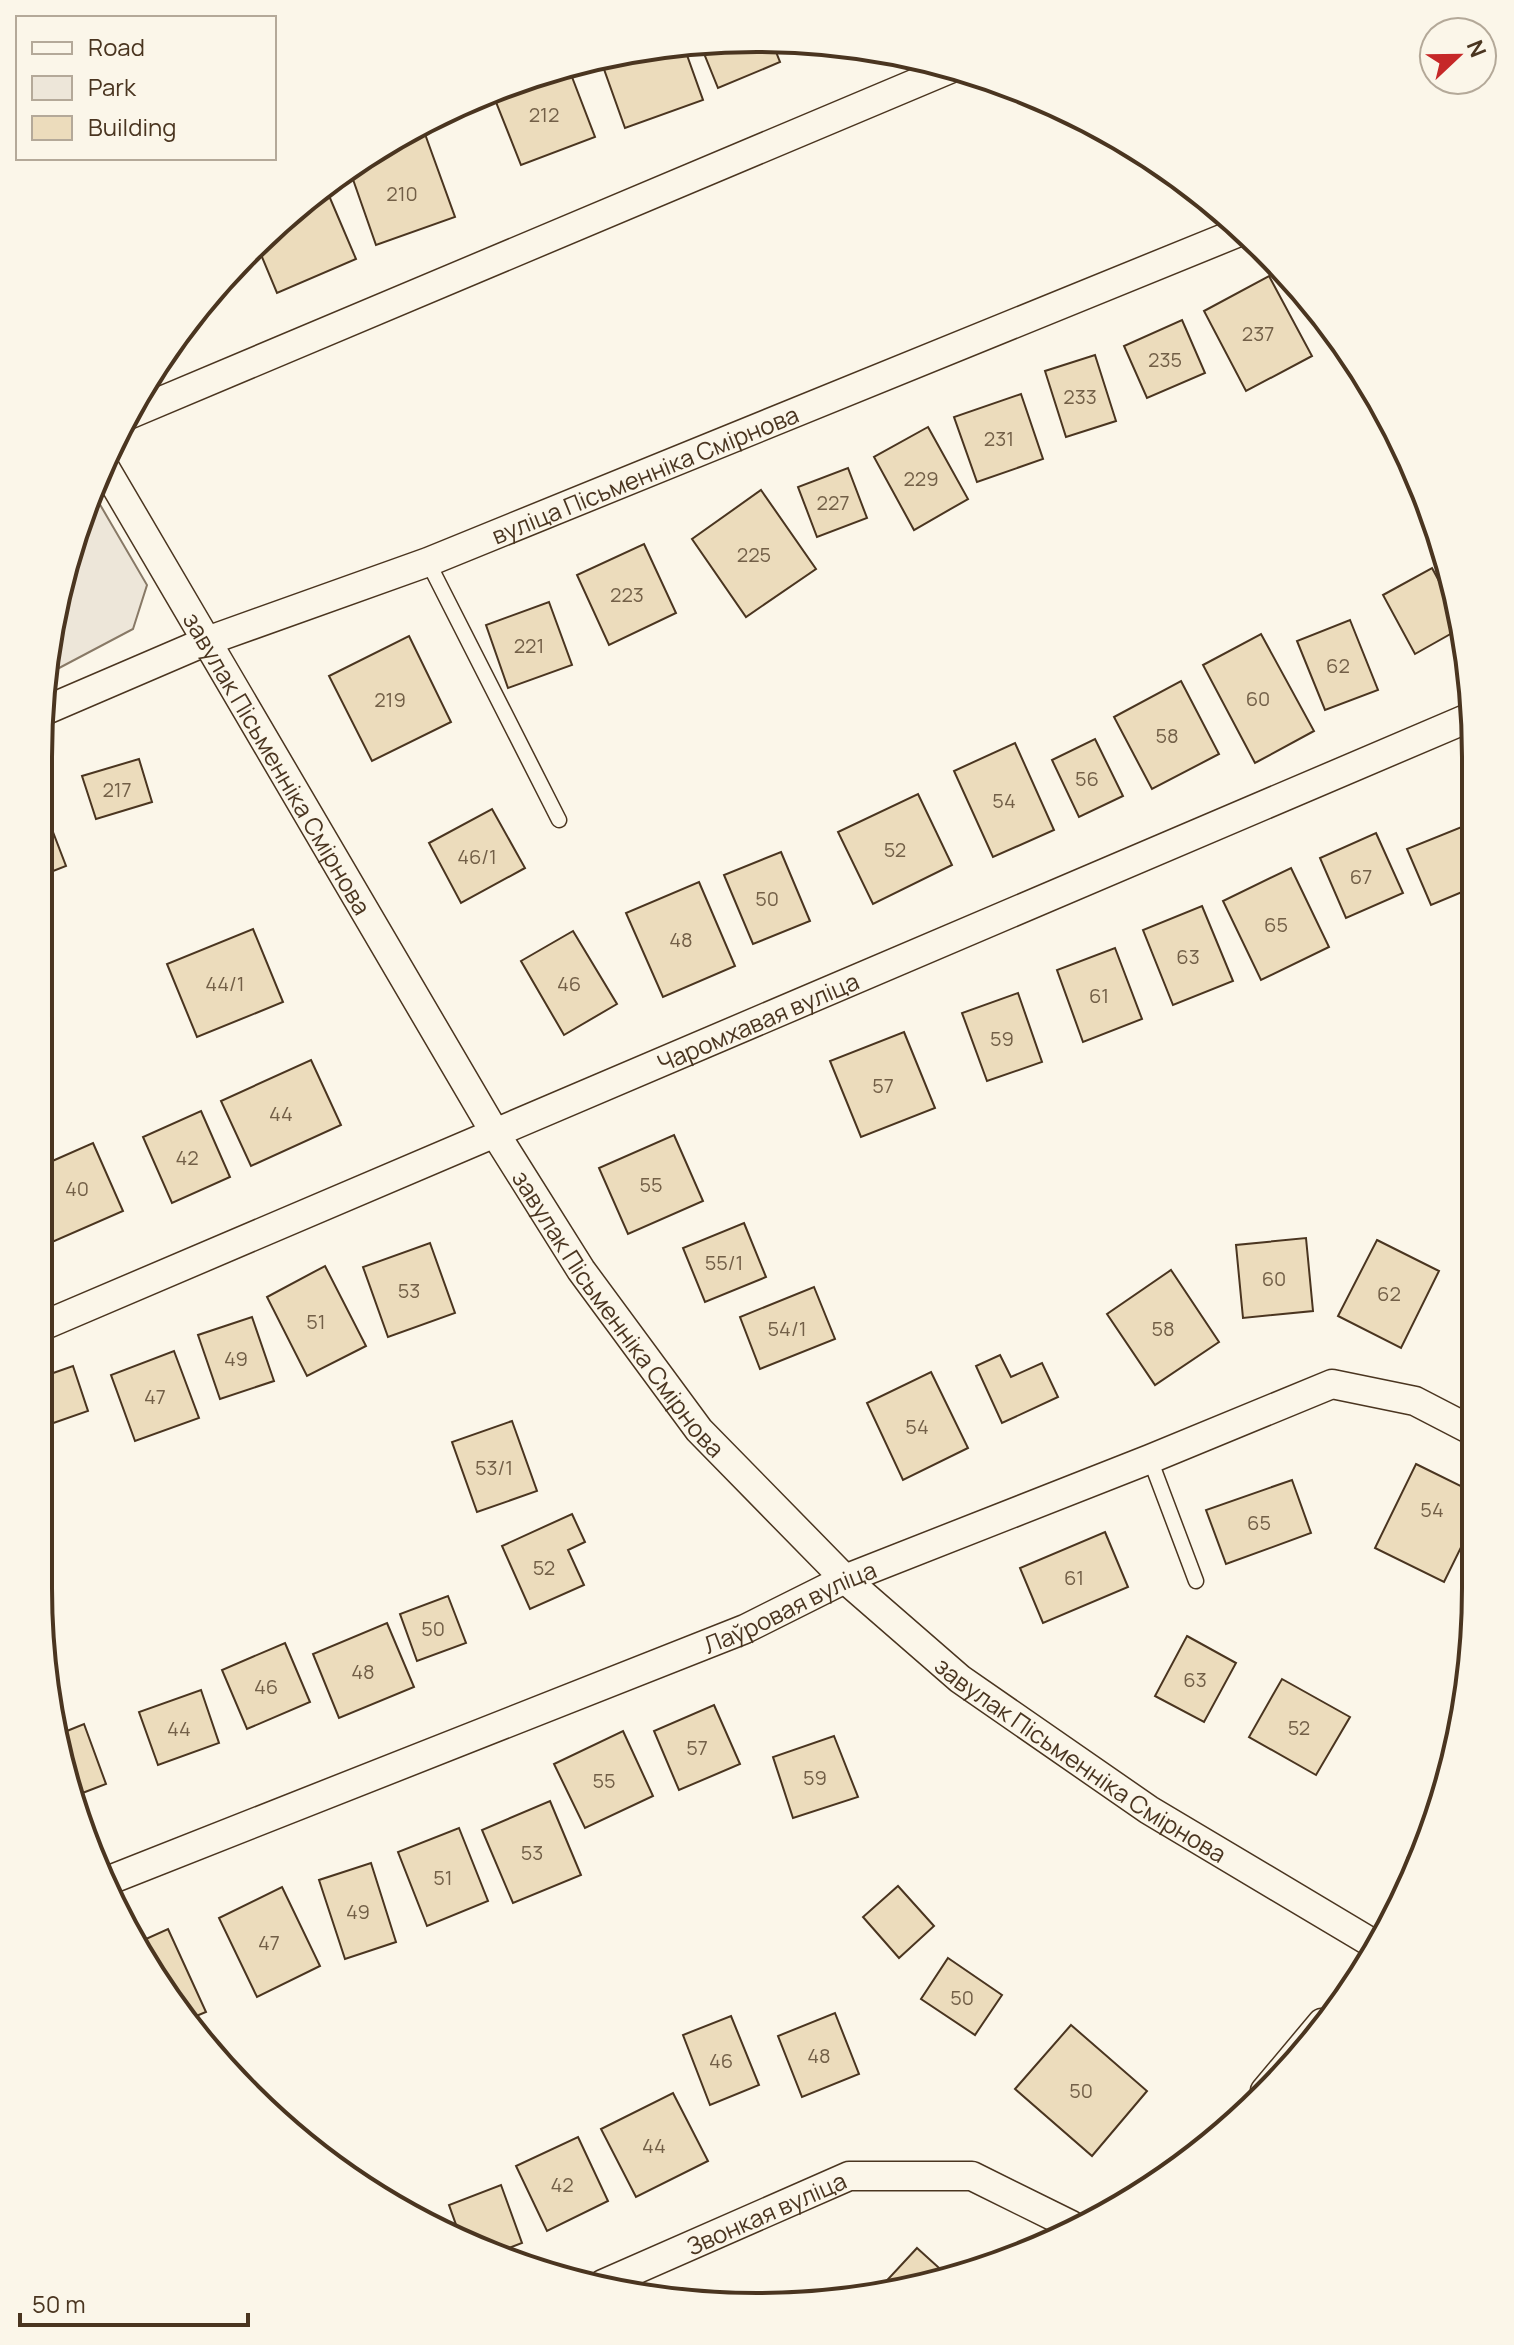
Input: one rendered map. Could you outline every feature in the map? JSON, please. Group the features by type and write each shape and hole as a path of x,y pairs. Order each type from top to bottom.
{"street":[{"path":"144,408 935,75"},
{"name":"вуліца Пісьменніка Смірнова","path":"54,707 207,641 428,562 1231,235"},
{"name":"завулак Пісьменніка Смірнова","path":"111,477 495,1133 581,1270 699,1430 845,1579 960,1679 1149,1810 1368,1941"},
{"name":"Чаромхавая вуліца","path":"52,1322 1460,721"},
{"name":"Лаўровая вуліца","path":"115,1878 745,1629 845,1579 1332,1384 1415,1401 1462,1425"},
{"name":"Звонкая вуліца","path":"616,2278 849,2176 972,2176 1065,2222"}],"lane":[{"path":"428,562 559,820"},
{"path":"1150,1459 1196,1581"}],"green space":[{"path":"99,504 147,585 133,629 58,669 76,575"}],"building":[{"path":"776,53 780,62 718,88 704,55"},
{"path":"687,56 703,100 625,128 604,69"},
{"path":"572,77 595,137 521,165 496,102"},
{"path":"425,135 455,217 376,245 353,180"},
{"path":"330,197 356,259 277,293 261,255"},
{"path":"1269,276 1312,356 1246,391 1204,311"},
{"path":"1182,320 1205,373 1147,398 1124,346"},
{"path":"1095,355 1116,421 1066,437 1045,371"},
{"path":"1021,394 1043,459 977,482 954,417"},
{"path":"928,427 968,499 914,530 874,457"},
{"path":"848,468 867,518 817,537 798,487"},
{"path":"761,490 816,569 746,617 692,539"},
{"path":"644,544 676,613 609,645 577,575"},
{"path":"1432,568 1440,582 1451,634 1415,654 1383,595"},
{"path":"549,602 572,665 508,688 486,625"},
{"path":"1350,620 1378,690 1325,710 1297,641"},
{"path":"1261,634 1314,731 1255,763 1203,665"},
{"path":"409,636 451,722 372,761 329,676"},
{"path":"1181,681 1219,754 1152,789 1114,717"},
{"path":"1095,739 1123,796 1079,817 1052,760"},
{"path":"1015,743 1054,830 993,857 954,771"},
{"path":"139,759 152,802 96,819 82,776"},
{"path":"918,794 952,865 873,904 838,832"},
{"path":"492,809 525,868 461,903 429,843"},
{"path":"1462,827 1462,892 1431,905 1407,849"},
{"path":"52,829 66,866 52,871"},
{"path":"1376,833 1403,893 1346,918 1320,858"},
{"path":"781,852 810,921 753,944 724,875"},
{"path":"1291,868 1329,947 1261,980 1223,901"},
{"path":"699,882 735,966 663,997 626,913"},
{"path":"1202,906 1233,981 1173,1005 1143,930"},
{"path":"253,929 283,1002 197,1037 167,964"},
{"path":"573,931 617,1004 564,1035 521,961"},
{"path":"1115,948 1142,1019 1083,1042 1057,970"},
{"path":"1018,993 1042,1062 987,1081 962,1013"},
{"path":"904,1032 935,1108 861,1137 830,1061"},
{"path":"311,1060 341,1125 251,1166 221,1101"},
{"path":"201,1111 230,1177 172,1203 143,1137"},
{"path":"674,1135 703,1201 628,1234 599,1168"},
{"path":"93,1143 123,1211 52,1242 52,1161"},
{"path":"744,1223 766,1277 705,1302 683,1248"},
{"path":"1306,1238 1313,1311 1243,1318 1236,1245"},
{"path":"1377,1240 1439,1271 1401,1348 1338,1316"},
{"path":"430,1243 455,1313 388,1337 363,1267"},
{"path":"325,1266 366,1346 307,1376 267,1297"},
{"path":"1171,1270 1219,1342 1155,1385 1107,1314"},
{"path":"814,1287 835,1339 760,1369 740,1317"},
{"path":"252,1317 274,1381 220,1399 198,1335"},
{"path":"174,1351 199,1418 135,1441 111,1375"},
{"path":"1000,1355 1011,1377 1042,1363 1058,1397 1002,1423 976,1366"},
{"path":"73,1366 88,1411 52,1423 52,1373"},
{"path":"931,1372 968,1448 903,1480 867,1403"},
{"path":"512,1421 537,1491 477,1512 452,1442"},
{"path":"1416,1464 1462,1487 1462,1545 1444,1582 1375,1548"},
{"path":"1292,1480 1311,1533 1226,1564 1206,1510"},
{"path":"572,1514 585,1542 568,1550 584,1585 530,1609 502,1546"},
{"path":"1105,1532 1128,1587 1043,1623 1020,1568"},
{"path":"448,1596 466,1643 417,1661 400,1614"},
{"path":"387,1623 414,1687 339,1718 313,1654"},
{"path":"1187,1636 1236,1663 1204,1722 1155,1696"},
{"path":"285,1643 310,1702 247,1729 222,1670"},
{"path":"1282,1679 1350,1717 1316,1775 1249,1737"},
{"path":"201,1690 219,1743 158,1765 139,1712"},
{"path":"714,1705 740,1764 679,1790 654,1731"},
{"path":"84,1724 106,1784 83,1793 67,1731"},
{"path":"623,1731 653,1796 585,1828 554,1764"},
{"path":"834,1736 858,1797 793,1818 773,1757"},
{"path":"550,1801 581,1875 513,1903 482,1830"},
{"path":"459,1828 488,1901 427,1926 398,1852"},
{"path":"371,1863 396,1942 345,1959 319,1880"},
{"path":"898,1886 934,1926 899,1958 863,1917"},
{"path":"282,1887 320,1966 257,1997 219,1918"},
{"path":"168,1929 206,2012 197,2016 146,1939"},
{"path":"948,1958 1002,1995 975,2035 921,1999"},
{"path":"835,2013 859,2074 802,2097 778,2036"},
{"path":"731,2016 759,2085 710,2105 683,2035"},
{"path":"1071,2025 1147,2091 1092,2156 1015,2089"},
{"path":"673,2093 708,2161 636,2197 601,2129"},
{"path":"578,2137 608,2201 547,2231 516,2166"},
{"path":"501,2185 522,2243 509,2248 456,2225 449,2205"},
{"path":"917,2248 940,2269 895,2279 887,2280"}]}
